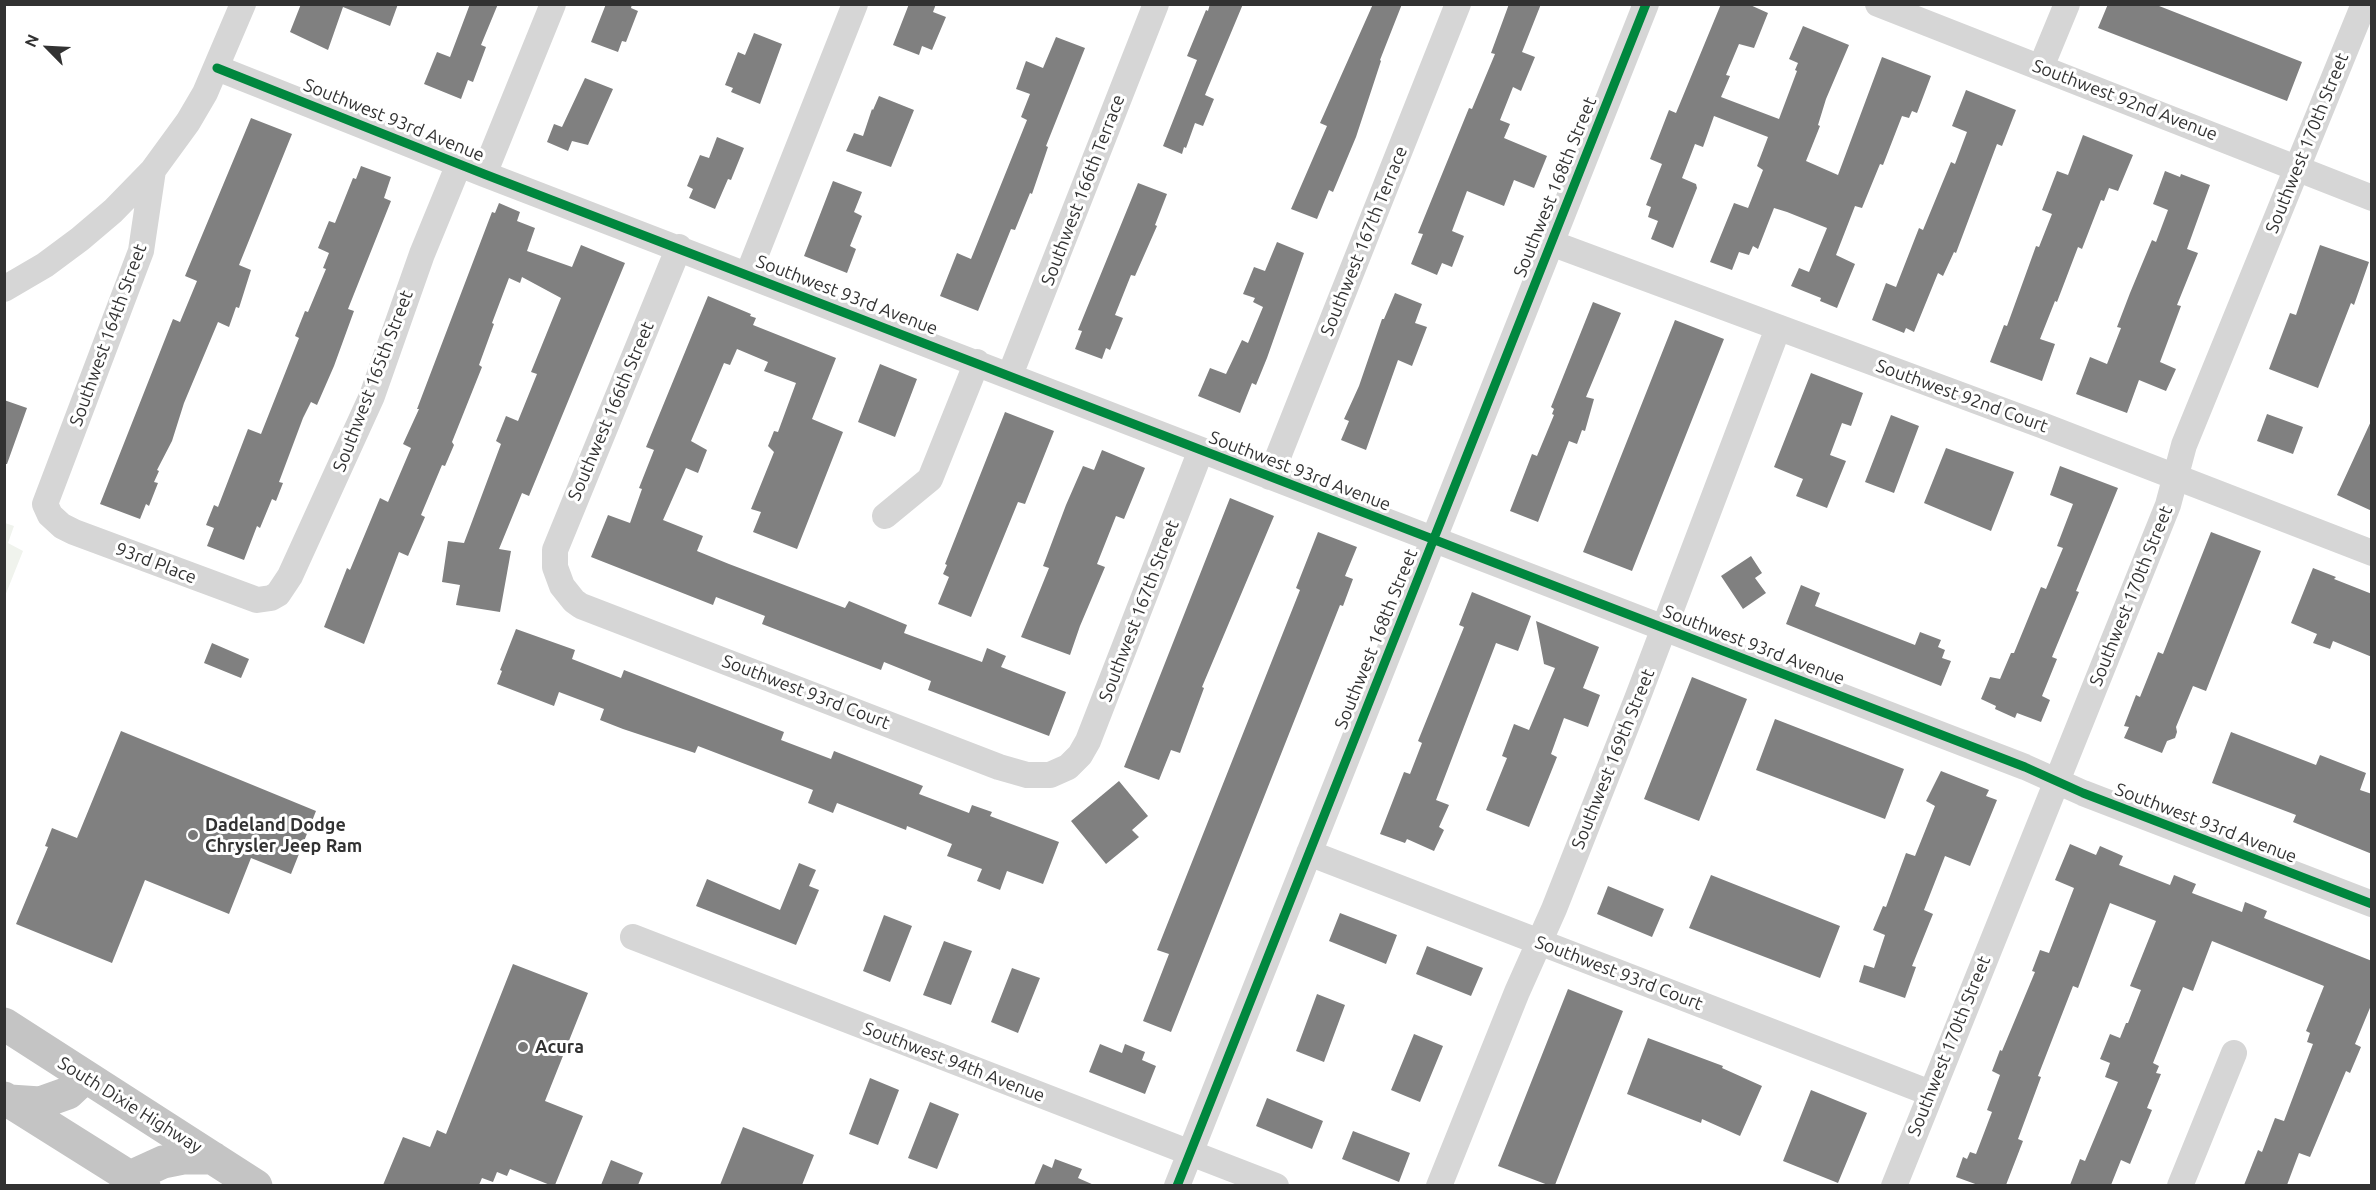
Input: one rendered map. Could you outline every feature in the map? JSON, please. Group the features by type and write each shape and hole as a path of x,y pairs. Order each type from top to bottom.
{"highway":[{"name":"South Dixie Highway","path":"4,1024 256,1185"},
{"path":"7,1100 40,1103 68,1093 85,1077"},
{"path":"7,1100 137,1181 163,1162 183,1158 213,1158"}],"street":[{"name":"Southwest 164th Street","path":"45,504 141,251 153,170 188,122 217,68 243,4"},
{"path":"484,174 553,4"},
{"path":"748,274 855,4"},
{"name":"Southwest 166th Terrace","path":"1010,375 1156,4"},
{"name":"Southwest 167th Terrace","path":"1270,477 1458,4"},
{"name":"Southwest 168th Street","path":"1178,1185 1646,4"},
{"name":"Southwest 92nd Avenue","path":"1878,4 2372,198"},
{"path":"2041,67 2067,4"},
{"name":"Southwest 170th Street","path":"1894,1185 2168,505 2184,445 2364,4"},
{"name":"Southwest 93rd Avenue","path":"217,68 484,174 679,247 2025,767 2083,794 2372,904"},
{"name":"Southwest 165th Street","path":"278,594 290,576 356,434 422,254 459,164"},
{"path":"4,289 45,265 80,239 113,211 153,170"},
{"name":"Southwest 92nd Court","path":"1551,243 2044,426 2372,553"},
{"name":"Southwest 166th Street","path":"557,576 555,550 557,543 679,247"},
{"name":"Southwest 169th Street","path":"1440,1185 1517,992 1540,943 1664,629 1778,328"},
{"path":"885,516 930,479 977,362"},
{"name":"Southwest 167th Street","path":"1068,767 1080,755 1088,741 1201,450"},
{"name":"93rd Place","path":"45,504 50,514 62,526 74,532 250,598 264,599 278,594"},
{"name":"Southwest 93rd Court","path":"557,576 567,593 581,606 999,767 1038,776 1050,775 1068,767"},
{"name":"Southwest 93rd Court","path":"1309,853 1930,1094"},
{"name":"Southwest 94th Avenue","path":"633,937 1276,1185"},
{"path":"2180,1185 2234,1053"}],"shaded area":[{"path":"5,523 14,526 8,543 23,551 5,596"}],"building":[{"path":"301,4 398,4 390,26 343,7 328,50 290,32"},
{"path":"470,4 498,4 481,45 486,47 473,82 468,80 461,99 424,84 437,52 450,57"},
{"path":"606,4 632,4 631,8 638,11 626,42 622,41 618,52 591,42"},
{"path":"909,4 936,4 933,12 946,17 932,50 922,46 919,55 893,45"},
{"path":"1210,4 1243,4 1205,95 1214,99 1203,126 1195,123 1182,154 1163,146 1197,60 1187,56"},
{"path":"1373,4 1402,4 1380,60 1356,137 1333,192 1329,190 1317,219 1291,209 1327,126 1320,123"},
{"path":"1509,4 1541,4 1522,52 1535,57 1521,91 1513,87 1500,120 1510,124 1504,138 1547,156 1534,188 1514,180 1504,206 1467,191 1452,231 1464,236 1452,267 1442,263 1437,275 1411,264 1423,234 1418,233 1469,108 1472,109 1495,54 1491,53"},
{"path":"1721,4 1748,4 1768,13 1754,48 1739,44 1726,75 1730,76 1721,97 1779,119 1797,71 1795,70 1798,63 1789,59 1803,26 1849,45 1826,99 1818,125 1820,126 1806,161 1838,175 1882,57 1931,76 1917,113 1912,111 1909,118 1902,116 1883,165 1880,164 1862,208 1855,206 1836,255 1855,264 1837,308 1820,301 1821,298 1791,286 1799,268 1809,272 1827,228 1787,212 1774,208 1758,249 1753,246 1749,255 1739,252 1732,270 1710,262 1734,203 1748,208 1763,170 1757,166 1768,137 1714,116 1703,147 1695,144 1682,178 1696,184 1697,188 1673,248 1651,239 1658,221 1648,217 1651,207 1646,205 1662,164 1650,159 1669,110 1676,113"},
{"path":"2108,4 2154,4 2302,62 2287,101 2098,28"},
{"path":"754,33 782,44 760,104 731,92 733,88 725,85 738,52 745,55"},
{"path":"1056,37 1085,48 1046,146 1048,147 1032,194 1030,193 1015,230 1011,229 978,311 940,296 957,253 971,259 1027,120 1021,117 1030,94 1016,89 1026,61 1043,68"},
{"path":"585,78 613,89 588,145 572,141 568,151 547,142 554,124 562,127"},
{"path":"1966,90 2016,110 2002,146 1997,144 1956,253 1954,252 1943,276 1938,273 1914,332 1906,328 1904,333 1872,320 1886,283 1896,287 1919,228 1923,230 1951,162 1955,164 1967,132 1952,126"},
{"path":"879,96 914,110 891,167 846,151 854,133 863,136"},
{"path":"251,118 292,134 239,265 251,270 239,308 236,307 229,327 218,322 184,403 172,441 157,470 159,471 154,482 158,483 149,506 146,504 140,519 100,504 173,319 180,322 197,281 185,276"},
{"path":"2083,135 2133,155 2118,191 2109,188 2104,201 2101,200 2082,249 2078,247 2057,302 2055,301 2040,339 2055,344 2042,381 1990,362 2004,325 2007,326 2036,246 2039,247 2052,214 2042,210 2057,171 2068,175"},
{"path":"717,137 744,148 731,180 728,179 715,209 689,198 693,189 687,186 700,155 709,158"},
{"path":"361,166 391,177 384,198 391,201 348,309 354,311 334,366 317,405 311,402 303,418 279,482 283,483 276,501 272,499 260,528 257,526 244,560 207,546 214,528 206,525 214,505 218,507 248,429 261,434 299,338 295,336 326,269 323,268 329,253 318,248 329,221 335,223 353,178 356,179"},
{"path":"2165,171 2180,177 2181,174 2210,185 2187,249 2198,253 2177,305 2181,306 2160,362 2176,369 2166,391 2139,380 2127,413 2076,394 2090,357 2107,364 2121,328 2117,327 2130,293 2152,240 2156,242 2168,210 2153,204"},
{"path":"833,181 862,192 854,212 862,216 850,246 856,249 847,273 804,256"},
{"path":"1138,183 1167,194 1155,225 1157,226 1135,276 1131,275 1115,315 1123,318 1110,350 1106,348 1102,359 1075,349 1082,331 1078,330"},
{"path":"499,203 520,212 517,221 535,228 527,251 572,267 581,245 625,263 529,496 522,493 499,549 511,551 500,612 456,605 460,585 442,582 448,541 464,543 501,444 496,441 506,416 518,421 537,374 531,372 561,298 522,277 520,283 509,278 479,365 482,367 452,442 454,445 445,466 442,465 421,515 425,517 408,556 399,552 364,644 324,627 347,568 350,570 380,498 388,502 411,448 403,444 419,409 417,409 492,212 495,213"},
{"path":"1277,242 1304,253 1267,358 1256,385 1252,383 1240,413 1198,396 1210,368 1226,374 1242,340 1248,343 1263,307 1253,302 1255,298 1243,294 1254,267 1265,271"},
{"path":"2320,245 2369,262 2354,305 2351,303 2318,388 2269,369 2290,313 2296,315"},
{"path":"1395,293 1422,304 1415,323 1427,327 1412,366 1398,360 1366,450 1341,440 1349,421 1344,419 1359,386 1382,319"},
{"path":"708,296 751,314 750,316 756,318 753,325 836,358 812,419 843,432 797,549 753,532 761,512 751,509 774,452 768,446 774,431 778,432 796,383 764,371 768,362 737,349 730,365 724,363 691,441 707,450 698,473 686,468 663,520 703,536 697,551 729,564 845,608 849,601 907,625 904,633 982,662 987,648 1006,656 1001,667 1066,692 1049,736 928,690 931,681 884,662 881,670 762,624 765,616 716,597 713,605 591,557 608,515 630,523 642,489 639,488 654,450 646,447"},
{"path":"1593,302 1621,313 1586,397 1594,399 1585,431 1582,430 1577,444 1569,441 1538,522 1510,511 1532,454 1537,456 1554,415 1552,414 1554,409 1551,407"},
{"path":"1675,320 1724,339 1632,571 1583,552"},
{"path":"880,364 917,379 895,437 858,422"},
{"path":"1811,373 1863,393 1851,426 1842,423 1830,455 1846,461 1827,508 1796,496 1803,479 1774,467"},
{"path":"4,400 27,408 7,464 4,464"},
{"path":"1005,412 1054,431 1025,504 1018,502 971,617 938,604 949,577 943,574 947,565 945,564"},
{"path":"2267,414 2303,427 2293,454 2257,441"},
{"path":"1891,415 1919,426 1894,493 1865,482"},
{"path":"2372,419 2372,511 2337,495"},
{"path":"1946,448 2014,472 1991,531 1924,503"},
{"path":"1102,450 1145,468 1124,519 1116,516 1097,564 1105,567 1070,655 1021,637 1049,568 1043,566 1066,505 1083,466 1094,470"},
{"path":"2060,466 2118,488 2052,657 2057,659 2042,696 2050,700 2041,722 2017,713 2015,718 1995,709 1996,706 1981,699 1990,677 2000,679 2011,653 2014,653 2041,587 2046,589 2063,548 2057,546 2073,504 2050,495"},
{"path":"1230,498 1274,516 1202,687 1204,688 1180,753 1171,750 1159,780 1124,767"},
{"path":"1318,532 1357,547 1345,576 1353,579 1343,606 1340,605 1171,1032 1143,1021 1169,954 1157,950 1300,590 1296,588"},
{"path":"2211,532 2261,551 2206,691 2193,686 2176,727 2175,738 2167,741 2162,753 2124,738 2129,727 2124,726 2136,695 2140,697 2158,652 2163,654"},
{"path":"1751,556 1762,573 1755,578 1766,593 1743,609 1721,576"},
{"path":"2313,568 2372,594 2372,657 2333,641 2330,649 2313,643 2317,634 2291,623"},
{"path":"1801,585 1820,593 1815,606 1915,645 1920,632 1941,640 1938,647 1945,650 1942,658 1951,661 1941,686 1786,624"},
{"path":"1472,592 1531,616 1518,651 1496,643 1436,800 1449,805 1439,827 1444,830 1434,851 1407,839 1405,843 1380,834 1404,772 1410,774 1422,743 1418,741 1464,627 1459,625"},
{"path":"1536,621 1599,647 1583,688 1600,695 1588,727 1564,718 1551,754 1557,757 1529,827 1486,810 1507,758 1502,756 1514,724 1529,730 1555,668 1544,664"},
{"path":"516,629 575,650 572,659 621,678 624,670 784,732 781,740 831,759 834,751 923,786 919,794 969,813 972,805 992,812 990,816 1059,842 1043,884 1007,871 1000,890 977,881 982,869 947,856 952,844 907,826 906,830 837,803 833,813 808,803 813,790 698,746 695,753 623,729 600,720 604,709 559,692 554,706 497,684"},
{"path":"212,643 249,659 241,678 204,663"},
{"path":"1692,677 1747,699 1699,821 1644,799"},
{"path":"1775,719 1904,769 1885,819 1756,770"},
{"name":"Dadeland Dodge Chrysler Jeep Ram","path":"121,731 316,811 291,874 251,858 229,914 145,880 112,963 16,924 48,847 45,846 52,828 77,838"},
{"path":"2231,732 2316,765 2320,755 2366,773 2360,790 2372,794 2372,854 2293,822 2296,815 2212,783"},
{"path":"1941,771 1989,790 1986,796 1997,800 1970,866 1945,856 1924,910 1933,914 1912,966 1916,967 1905,998 1859,982 1864,965 1874,968 1885,935 1873,930 1883,906 1886,907 1906,853 1915,856 1935,806 1926,801"},
{"path":"1119,781 1148,816 1132,830 1139,837 1106,864 1071,821"},
{"path":"2070,844 2096,855 2100,846 2123,856 2119,865 2170,885 2174,875 2196,884 2192,893 2242,912 2245,902 2267,911 2264,918 2372,961 2372,1003 2355,1044 2361,1047 2350,1073 2346,1071 2310,1157 2299,1153 2287,1185 2244,1185 2258,1150 2262,1152 2275,1118 2284,1121 2313,1044 2307,1042 2310,1033 2306,1031 2324,986 2212,941 2193,991 2183,987 2153,1063 2159,1066 2156,1073 2161,1074 2147,1108 2152,1110 2130,1164 2121,1160 2111,1185 2070,1185 2080,1159 2085,1161 2118,1082 2105,1077 2110,1063 2100,1059 2110,1034 2120,1038 2128,1023 2141,990 2130,986 2156,921 2110,903 2078,988 2073,986 2038,1076 2041,1077 2018,1139 2023,1141 2006,1185 1978,1185 1956,1177 1963,1157 1967,1159 1970,1152 1976,1154 1992,1112 1987,1110 2000,1075 1992,1071 2035,972 2032,971 2040,950 2049,953 2074,888 2055,880"},
{"path":"799,863 816,870 809,886 819,890 796,945 696,906 707,879 780,910"},
{"path":"1711,875 1840,926 1820,978 1689,928"},
{"path":"1608,886 1664,909 1652,937 1597,914"},
{"path":"1340,913 1397,935 1386,964 1329,941"},
{"path":"884,915 912,926 890,982 863,971"},
{"path":"944,941 972,951 951,1005 923,995"},
{"path":"1427,946 1483,968 1471,996 1416,974"},
{"name":"Acura","path":"513,964 588,993 545,1101 583,1116 555,1185 510,1169 507,1176 497,1172 493,1182 482,1178 479,1185 383,1185 403,1137 430,1147 437,1130 446,1134"},
{"path":"1012,968 1040,978 1018,1033 991,1022"},
{"path":"1568,989 1623,1011 1555,1185 1548,1185 1498,1166"},
{"path":"1317,994 1345,1005 1324,1062 1296,1051"},
{"path":"1414,1034 1443,1046 1420,1102 1391,1090"},
{"path":"1648,1038 1723,1066 1722,1068 1762,1086 1740,1136 1702,1119 1701,1123 1627,1094"},
{"path":"1100,1044 1122,1053 1125,1044 1145,1052 1142,1060 1156,1066 1145,1094 1089,1072"},
{"path":"870,1078 899,1090 878,1145 849,1134"},
{"path":"1811,1090 1867,1113 1838,1183 1783,1161"},
{"path":"1267,1098 1323,1121 1312,1149 1256,1126"},
{"path":"930,1102 959,1114 937,1169 908,1158"},
{"path":"743,1127 814,1155 802,1185 720,1185"},
{"path":"1353,1131 1410,1153 1399,1182 1342,1159"},
{"path":"1055,1159 1082,1169 1078,1178 1094,1185 1034,1185 1043,1164 1052,1168"},
{"path":"611,1160 643,1173 638,1185 601,1185"}],"cycle path":[{"path":"1177,1186 1646,4"},
{"path":"217,68 484,174 2025,767 2083,793 2372,904"}],"place":[{"name":"Dadeland Dodge Chrysler Jeep Ram","path":"193,835"},
{"name":"Acura","path":"523,1047"}]}
